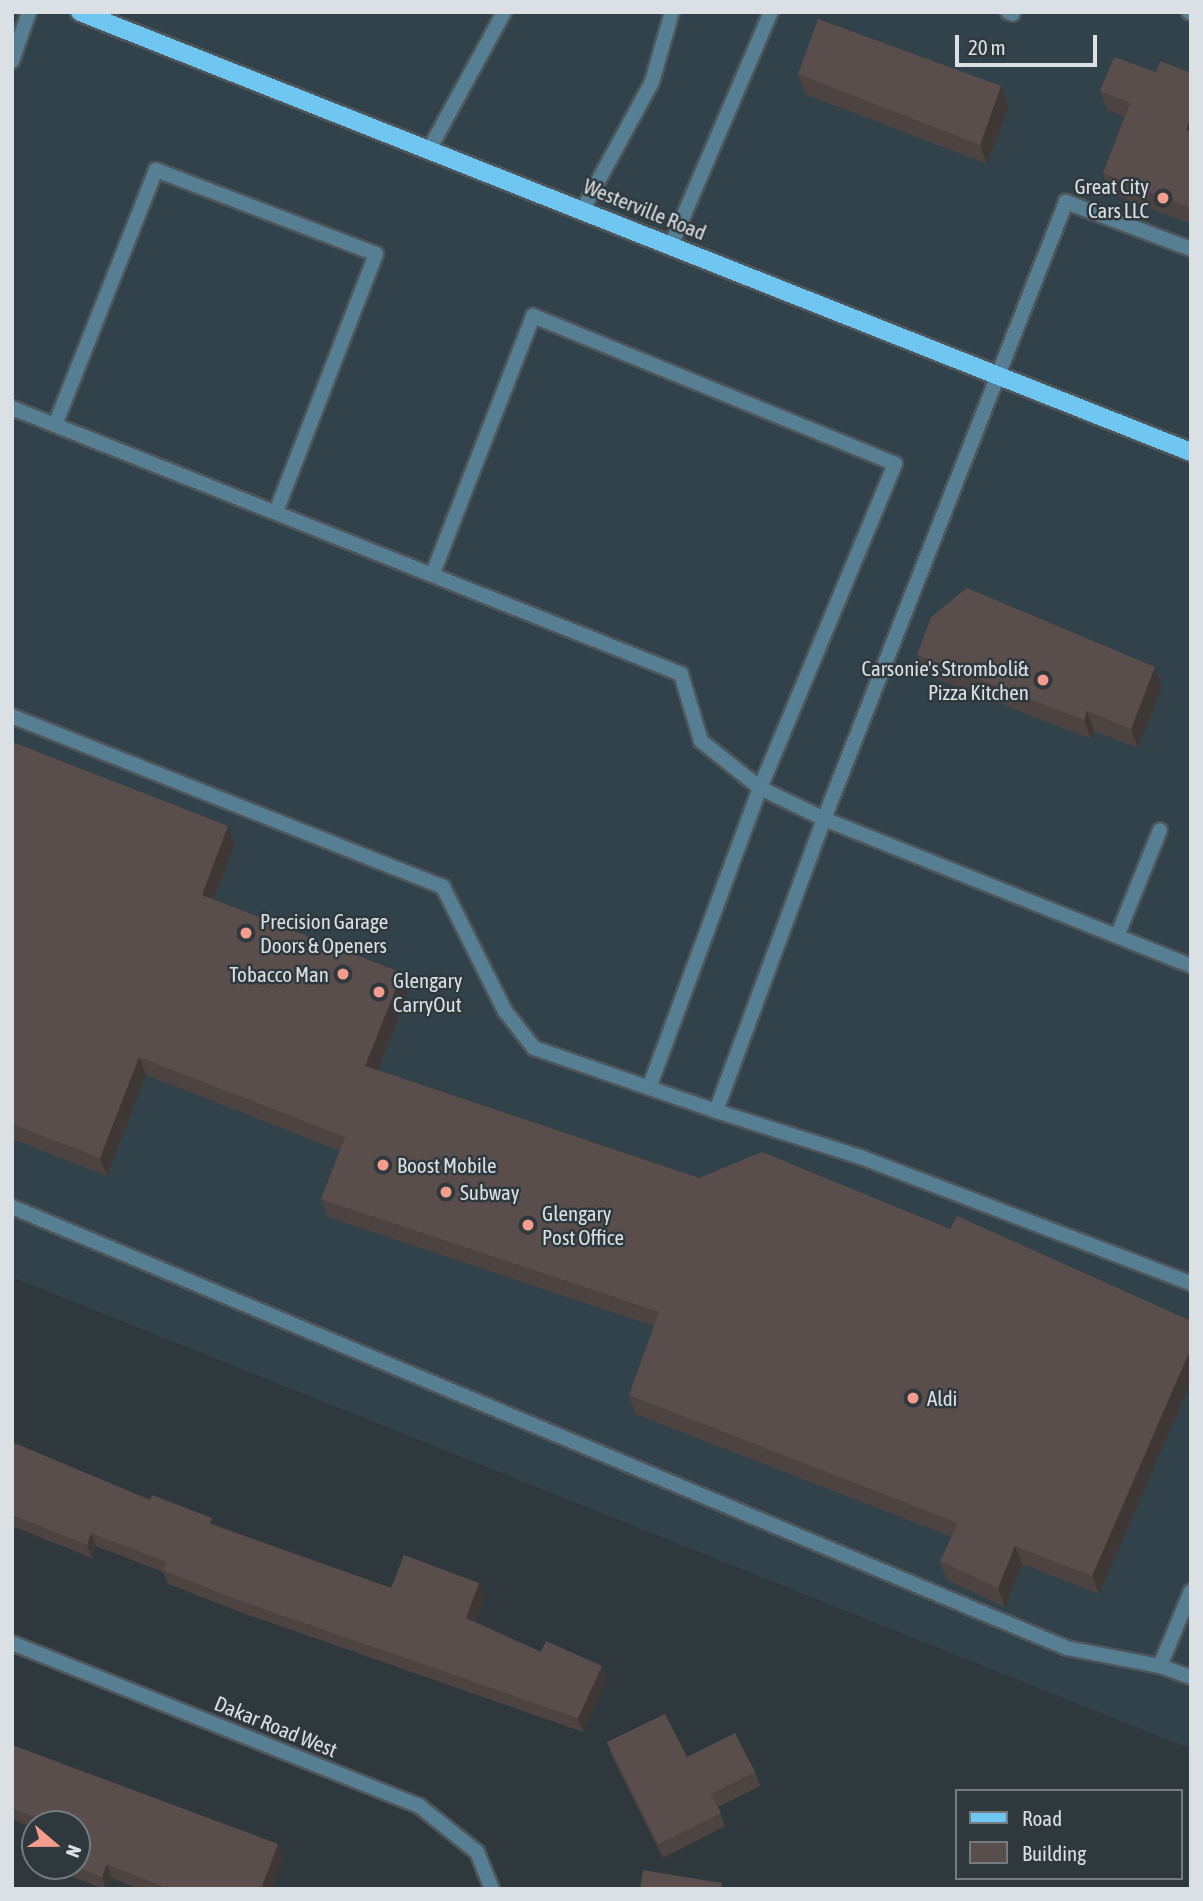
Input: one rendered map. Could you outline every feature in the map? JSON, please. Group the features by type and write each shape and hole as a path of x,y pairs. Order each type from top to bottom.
{"main road":[{"name":"Westerville Road","path":"80,12 430,148 1191,452"}],"street":[{"path":"12,61 29,12"},
{"path":"430,148 504,12"},
{"path":"583,209 652,82 672,12"},
{"path":"671,245 771,12"},
{"path":"55,425 156,170 376,254 276,512"},
{"path":"716,1111 824,818 1066,202 1191,249"},
{"path":"433,573 533,316 895,464 760,788 649,1087"},
{"path":"12,408 433,573 681,674 701,741 760,788 824,818 1118,934 1191,966"},
{"path":"12,716 443,887 505,1011 534,1048 863,1158 1191,1283"},
{"path":"1118,934 1160,830"},
{"path":"12,1207 1067,1648 1160,1666 1191,1677"},
{"path":"1160,1666 1191,1591"},
{"name":"Dakar Road West","path":"12,1643 418,1805 477,1852 492,1889"}],"shaded area":[{"path":"12,12 1191,12 1191,1749 12,1277"}],"building":[{"path":"818,19 1001,86 980,145 798,74"},
{"path":"1114,57 1156,72 1160,61 1191,73 1191,117 1186,130 1191,132 1191,208 1103,173 1130,103 1100,91"},
{"name":"Carsonie's Stromboli& Pizza Kitchen","path":"967,588 1155,667 1131,729 1087,711 1084,720 917,655 931,617"},
{"path":"12,742 228,826 202,895 402,973 365,1066 699,1178 762,1152 950,1229 957,1216 1191,1321 1191,1348 1092,1576 1015,1546 998,1588 940,1561 958,1523 629,1395 659,1312 321,1199 345,1137 139,1057 100,1158 12,1124"},
{"path":"12,1442 150,1500 152,1495 212,1518 210,1524 391,1588 404,1555 479,1583 466,1618 541,1652 546,1641 602,1666 578,1718 235,1599 163,1570 167,1562 91,1533 87,1545 12,1515"},
{"path":"665,1714 687,1757 735,1733 755,1772 711,1794 721,1813 658,1844 607,1742"},
{"path":"12,1745 278,1844 261,1889 169,1889 107,1864 102,1877 91,1873 91,1810 21,1812 12,1808"},
{"path":"643,1870 722,1883 721,1889 640,1889"}],"place":[{"name":"Great City Cars LLC","path":"1163,198"},
{"name":"Carsonie's Stromboli& Pizza Kitchen","path":"1043,680"},
{"name":"Precision Garage Doors & Openers","path":"246,933"},
{"name":"Tobacco Man","path":"343,974"},
{"name":"Glengary CarryOut","path":"379,992"},
{"name":"Boost Mobile","path":"383,1165"},
{"name":"Subway","path":"446,1192"},
{"name":"Glengary Post Office","path":"528,1225"},
{"name":"Aldi","path":"913,1398"}]}
